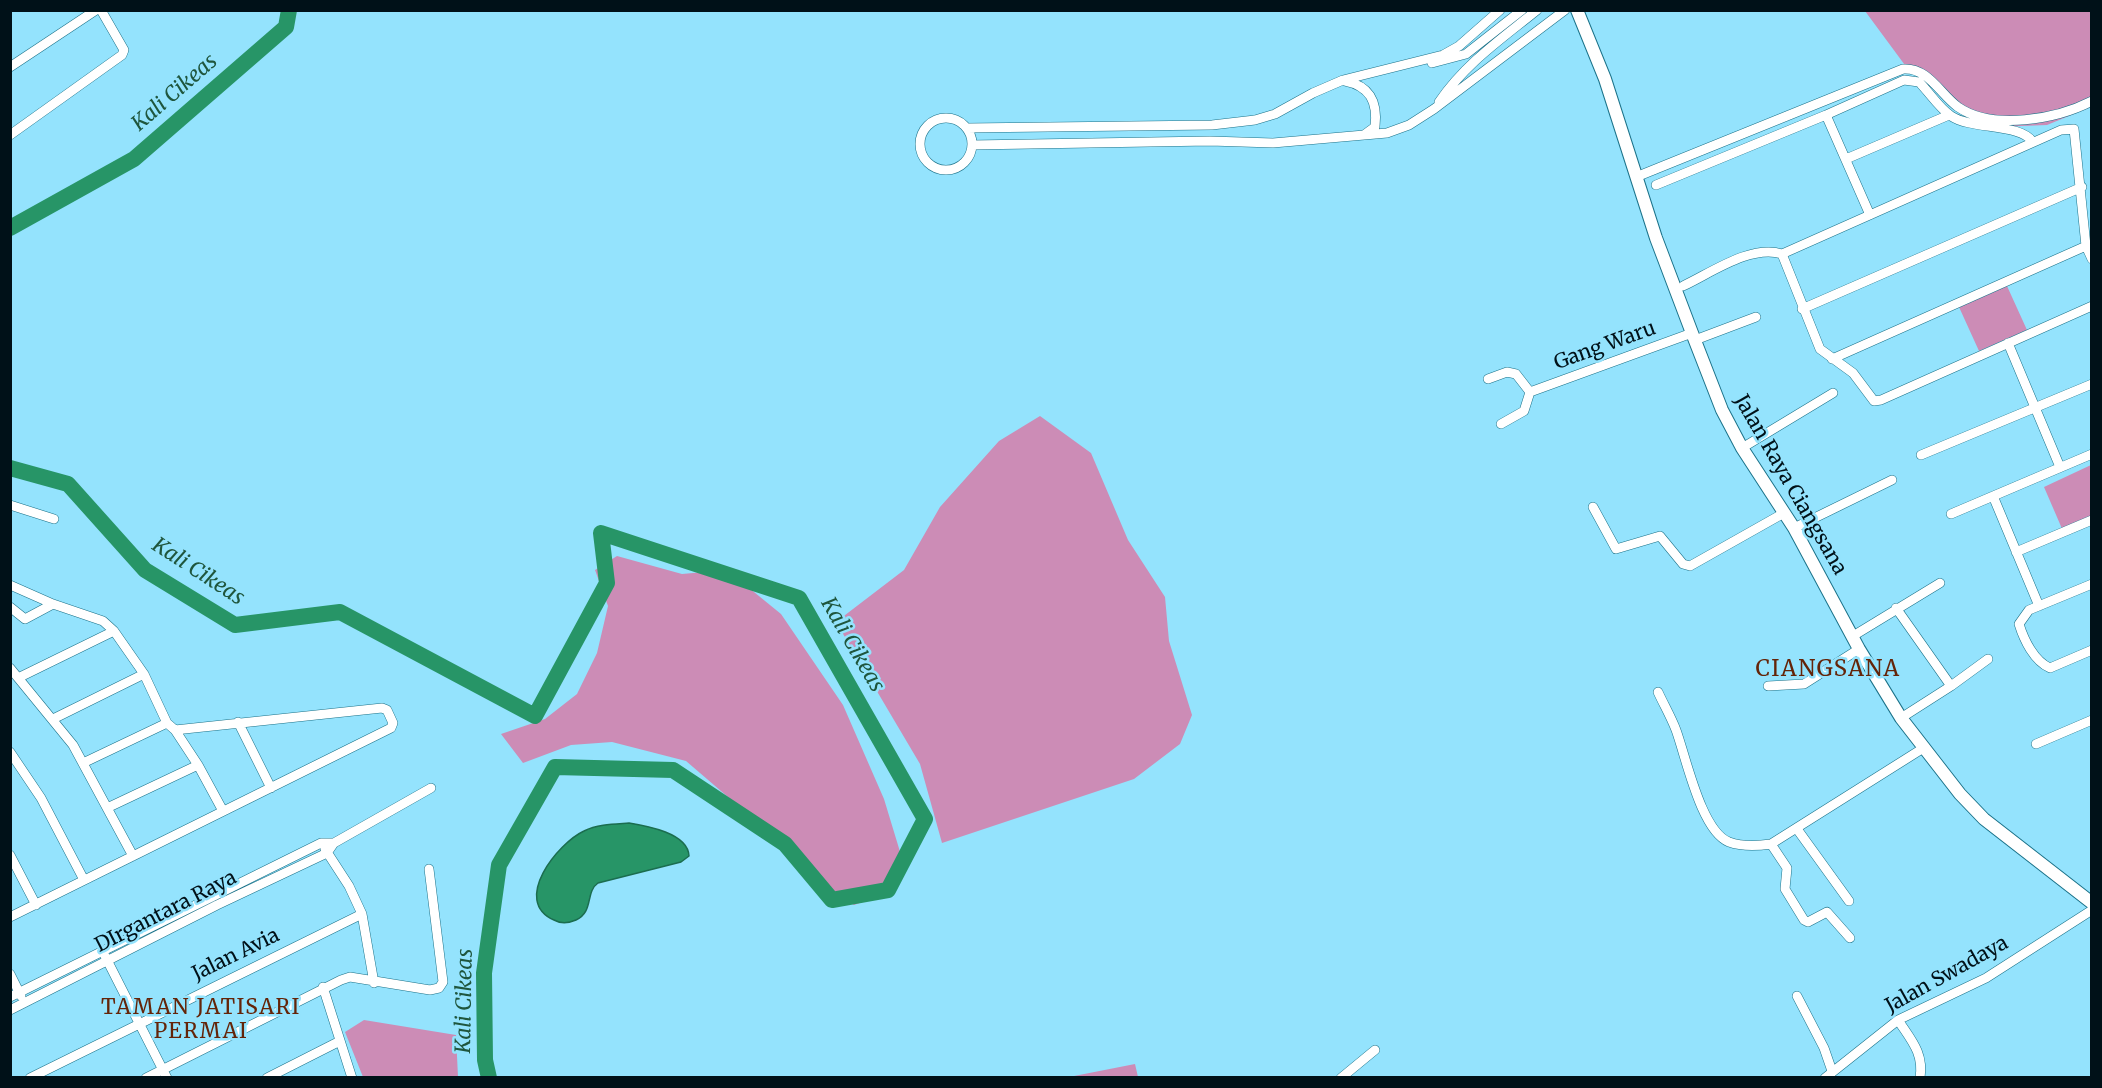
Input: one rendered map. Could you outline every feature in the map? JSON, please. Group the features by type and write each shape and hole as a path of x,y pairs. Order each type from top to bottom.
{"main road":[{"name":"Jalan Raya Ciangsana","path":"1577,10 1605,79 1636,177 1693,336 1722,411 1742,448 1794,528 1859,649 1901,718 1960,794 1984,819 2091,903"}],"street":[{"path":"10,67 96,10"},
{"path":"10,135 122,55 124,50 101,10"},
{"path":"967,128 1212,125 1255,120 1275,114 1343,80 1362,79 1388,69 1443,55 1459,46 1500,10"},
{"path":"1388,69 1450,60 1466,54 1522,10"},
{"path":"1434,109 1457,76 1470,63 1537,10"},
{"path":"972,146 1210,141 1273,143 1387,133 1409,124 1434,109 1556,14 1565,10"},
{"path":"1636,177 1903,69 1914,68 1955,105 1980,116 2039,120 2075,109 2091,101"},
{"path":"1362,79 1371,96 1376,114 1375,127"},
{"path":"1656,185 1826,115 1904,80 1912,79 1919,82 1949,115 1983,127 2020,132 2033,142"},
{"path":"1826,115 1870,215"},
{"path":"1846,159 1949,115"},
{"path":"947,117 958,120 967,128 972,146 964,163 946,171 936,169 922,155 921,136 926,126 947,117"},
{"path":"1375,127 1387,133"},
{"path":"1363,135 1375,127"},
{"path":"1683,286 1757,253 1772,251 1782,254 2061,130 2074,129 2082,187 2086,246 2091,259"},
{"path":"1802,309 2082,187"},
{"path":"1832,359 2086,246"},
{"path":"1782,254 1802,309 1820,349 1853,373 1874,400 2091,306"},
{"name":"Gang Waru","path":"1530,392 1693,336 1756,317"},
{"path":"2008,343 2060,467"},
{"path":"1488,379 1507,372 1516,374 1530,392 1528,405 1524,411 1501,424"},
{"path":"1921,455 2091,384"},
{"path":"1742,448 1833,393"},
{"path":"1951,514 2091,454"},
{"path":"1794,528 1892,480"},
{"path":"1993,496 2039,606"},
{"path":"10,505 54,519"},
{"path":"1593,507 1616,549 1660,536 1683,564 1689,566 1784,513"},
{"path":"2016,552 2091,520"},
{"path":"1853,636 1940,583"},
{"path":"10,585 53,604 103,621 114,632 144,674 171,726 198,765 223,811"},
{"path":"2091,585 2028,610 2019,624 2027,645 2044,665 2050,668 2091,650"},
{"path":"10,607 25,619 53,604"},
{"path":"1896,608 1951,686"},
{"path":"20,677 114,632"},
{"path":"1768,686 1804,684 1859,649"},
{"path":"1901,718 1988,659"},
{"path":"10,668 20,677 53,719 82,763 132,856"},
{"path":"53,719 144,674"},
{"path":"1658,692 1676,730 1696,793 1709,821 1727,842 1752,847 1771,844 1924,747"},
{"path":"10,917 391,728 393,723 387,710 382,708 171,726 82,763"},
{"path":"2036,744 2091,720"},
{"path":"238,722 271,788"},
{"path":"10,752 40,798 84,880"},
{"path":"106,808 198,765"},
{"name":"DIrgantara Raya","path":"15,994 102,952 327,853 334,843 431,788"},
{"path":"1797,829 1849,901"},
{"path":"321,843 349,886 362,914 374,983"},
{"name":"DIrgantara Raya","path":"10,1011 108,962 321,843 334,843"},
{"path":"1771,844 1787,868 1785,889 1804,920 1808,922 1827,912 1850,938"},
{"path":"10,855 36,905"},
{"path":"146,1077 165,1073 323,987 350,977 374,983 433,990 441,986 443,982 429,869"},
{"name":"Jalan Swadaya","path":"1828,1074 1898,1020 1986,978 2091,909"},
{"name":"Jalan Avia","path":"30,1077 362,914"},
{"path":"102,952 165,1073"},
{"path":"10,974 15,994 24,1003"},
{"path":"323,987 352,1077"},
{"path":"1797,996 1824,1048 1828,1074"},
{"path":"1898,1020 1920,1053 1922,1061 1920,1077"},
{"path":"267,1077 340,1041"},
{"path":"1341,1077 1375,1050"}],"shaded area":[{"path":"1865,11 2091,11 2091,107 2047,125 1997,127 1962,114 1925,77 1910,72"},
{"path":"2007,286 2027,330 1979,351 1959,307"},
{"path":"1040,416 1091,453 1128,540 1165,597 1169,641 1192,715 1180,744 1134,779 942,843 920,764 836,622 904,570 940,507 999,441"},
{"path":"2091,465 2091,519 2063,531 2044,487"},
{"path":"617,556 682,574 727,570 781,614 843,705 884,799 901,855 877,897 854,905 823,887 763,827 686,761 612,742 571,745 523,763 501,734 545,719 577,694 597,653 608,606 595,570"},
{"path":"629,823 674,836 687,848 689,856 681,862 598,883 592,891 585,912 573,921 565,923 557,921 542,911 537,900 538,887 543,873 562,847 573,837 589,829"},
{"path":"364,1020 456,1035 458,1077 363,1077 345,1032"},
{"path":"1135,1064 1138,1077 1069,1077"}],"waterway":[{"name":"Kali Cikeas","path":"10,228 134,159 286,27 289,10"},
{"name":"Kali Cikeas","path":"10,468 68,484 145,570 235,625 340,612 535,716 607,583 601,533 799,598 925,819 888,890 832,900 785,844 673,770 555,767 499,865 484,973 485,1060 489,1078"}],"district":[{"name":"CIANGSANA","path":"1828,670"},
{"name":"TAMAN JATISARI PERMAI","path":"201,1020"}]}
